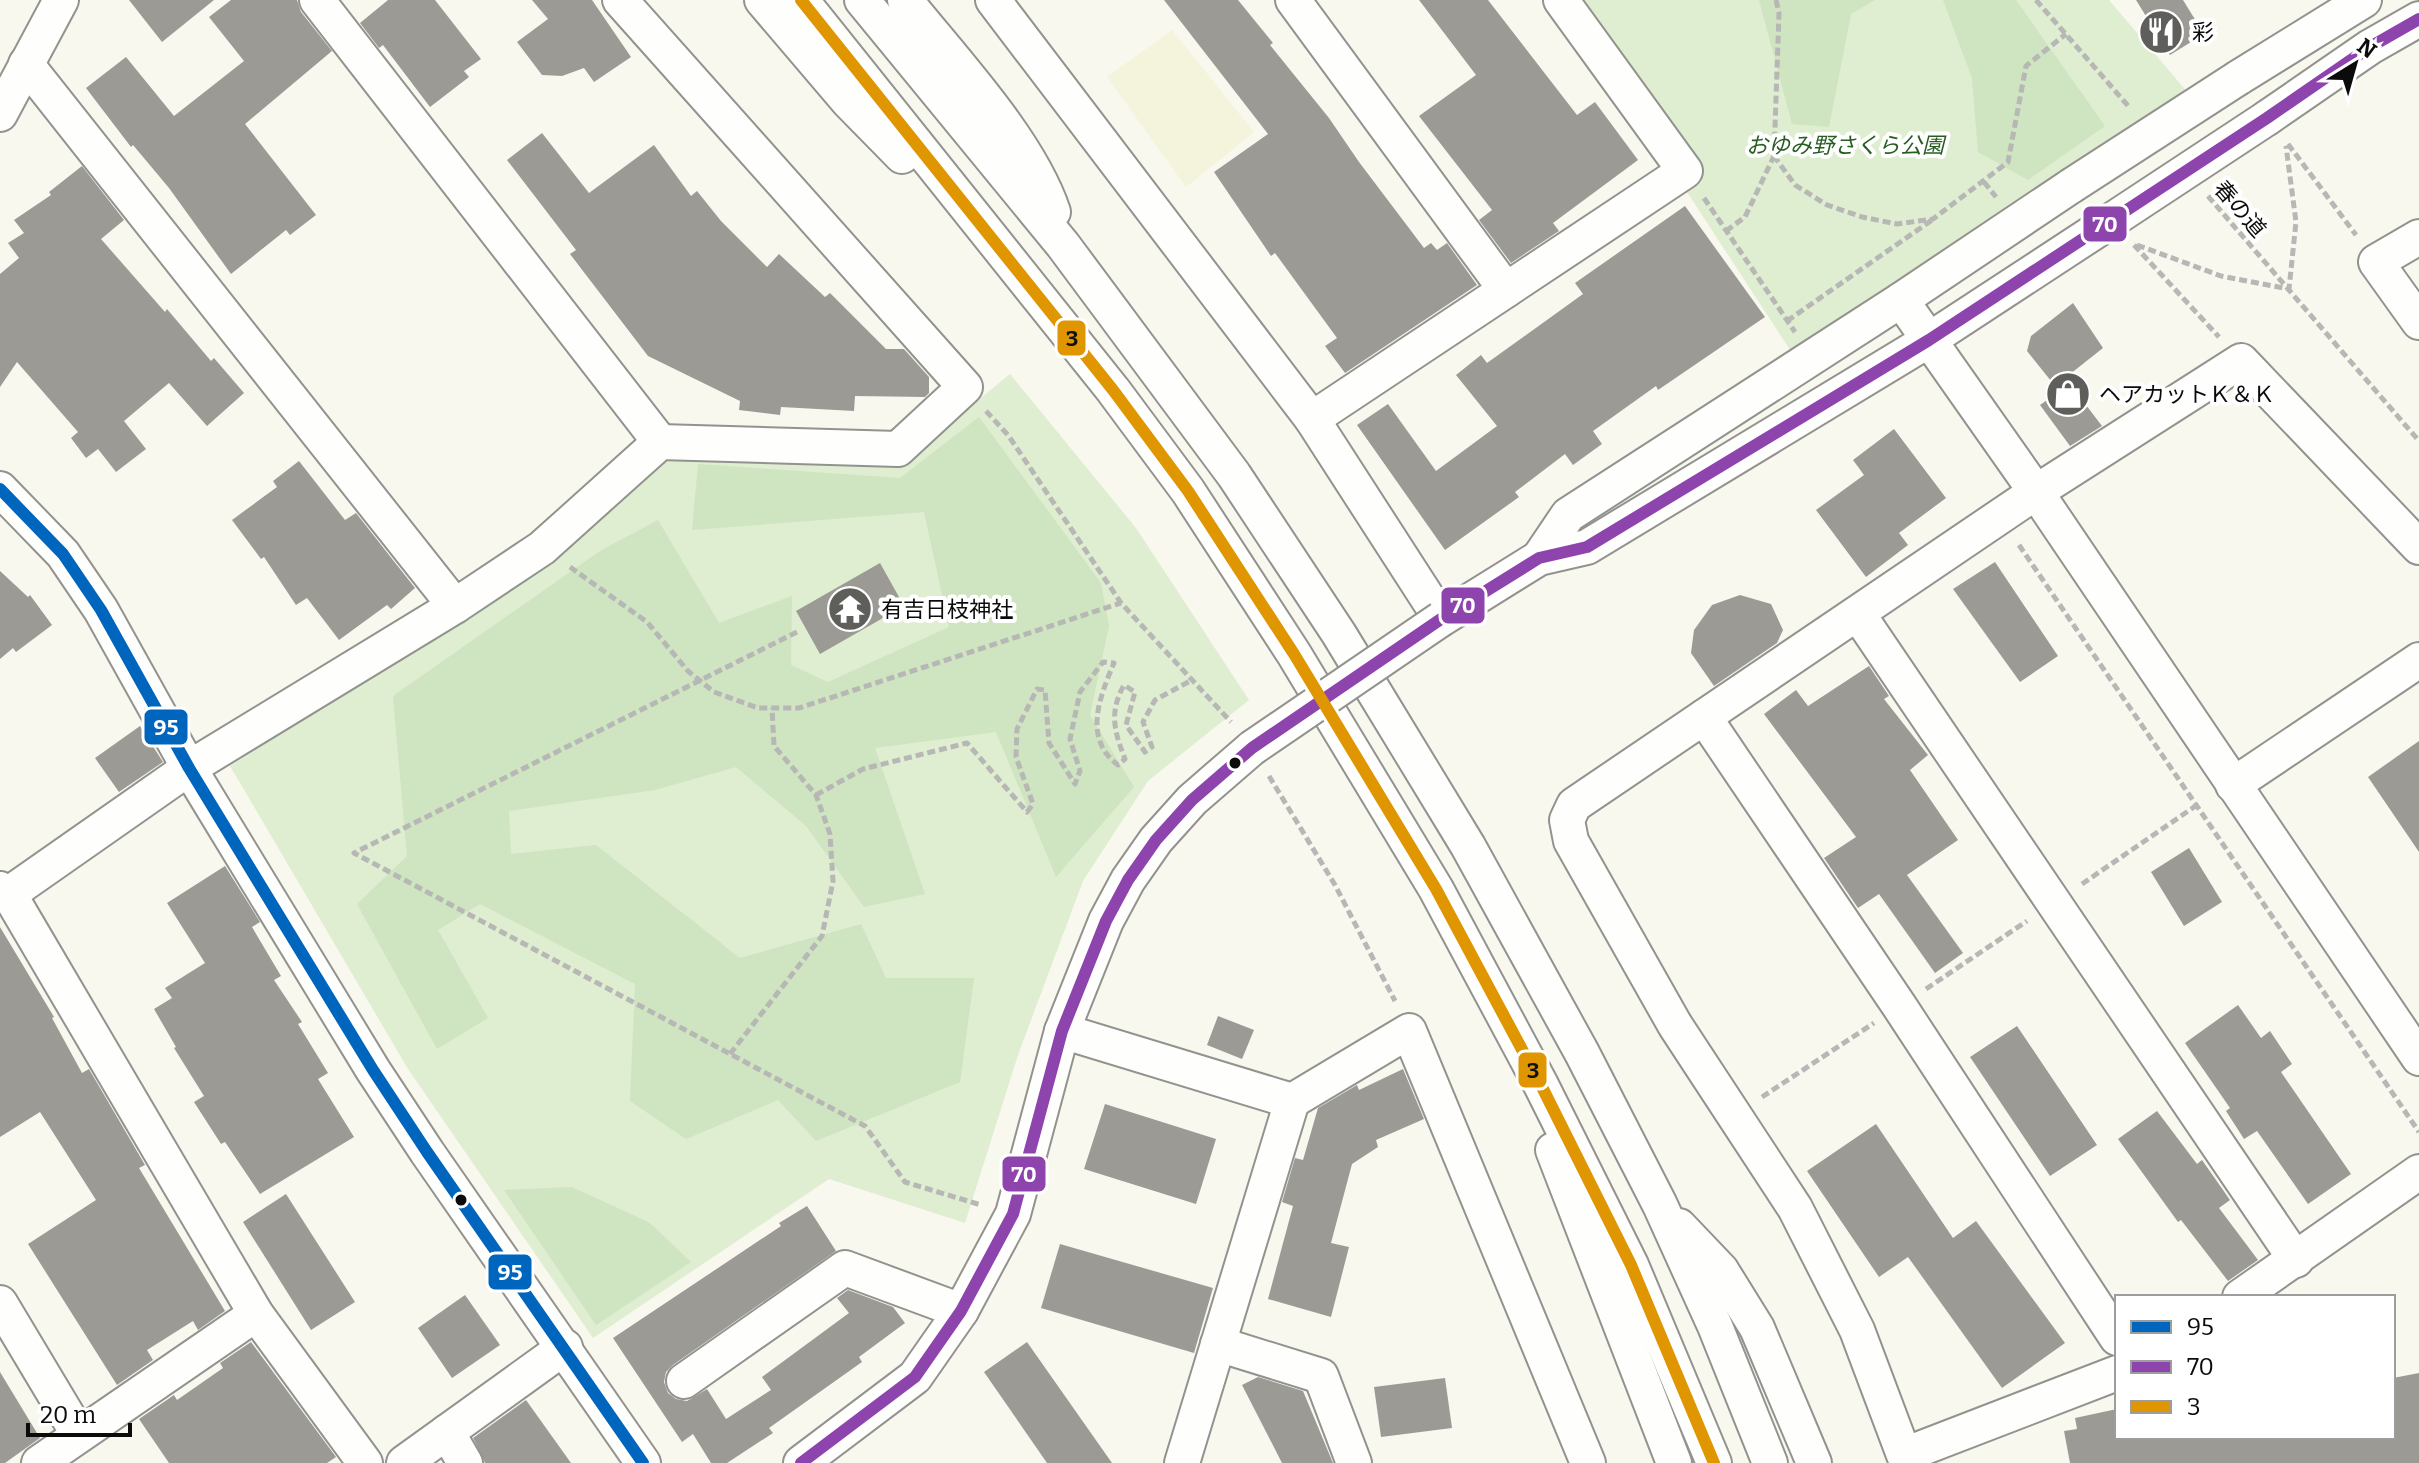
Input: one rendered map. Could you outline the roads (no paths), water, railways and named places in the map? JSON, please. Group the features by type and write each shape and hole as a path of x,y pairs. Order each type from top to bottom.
{"street":[{"path":"0,114 61,0"},
{"path":"317,0 660,442"},
{"path":"365,1463 256,1314 4,891 189,768 455,606 542,548 660,442 898,449 965,387 620,0"},
{"path":"762,0 848,101 899,153 984,227"},
{"path":"801,0 1113,390 1188,491 1294,654 1436,889 1541,1085 1631,1265 1714,1463"},
{"path":"862,0 1063,245 1234,475 1339,634 1468,846 1582,1053 1660,1205 1715,1326 1770,1463"},
{"path":"905,0 1008,129 1046,190 1063,245"},
{"path":"993,0 1312,419 1441,619"},
{"path":"1293,0 1506,290"},
{"path":"1312,419 1685,171 1561,0"},
{"path":"1539,558 1568,515 2071,186 2364,0"},
{"path":"801,1463 915,1377 961,1311 1013,1214 1062,1031 1106,921 1128,880 1156,840 1192,800 1252,748 1441,619 1539,558 1587,547 1929,340 2370,47 2419,19"},
{"path":"26,64 455,606"},
{"path":"2419,237 2376,262 2419,322"},
{"path":"1901,300 2036,492 2419,1058"},
{"path":"2115,1374 1905,1459 1857,1330 1795,1208 1668,1012 1571,841 1567,820 1574,805 2036,492 2241,361 2419,547"},
{"path":"0,489 25,511 71,565 101,610 189,768 373,1070 643,1463"},
{"path":"1858,614 2296,1260"},
{"path":"2233,785 2419,660"},
{"path":"1704,717 1900,1007 2115,1335"},
{"path":"1062,1031 1292,1101"},
{"path":"1182,1463 1292,1101 1409,1031 1588,1463"},
{"path":"1541,1085 1555,1157 1674,1463"},
{"path":"2243,1295 2419,1172"},
{"path":"1660,1205 1721,1270 1757,1328 1814,1463"},
{"path":"684,1381 845,1268 961,1311"},
{"path":"0,1303 79,1435"},
{"path":"39,1463 256,1314"},
{"path":"1218,1344 1321,1376 1354,1463"},
{"path":"404,1463 565,1347"},
{"path":"447,1432 465,1463"}],"place":[{"name":"彩","path":"2161,32"},
{"name":"ヘアカットＫ＆Ｋ","path":"2068,394"},
{"name":"有吉日枝神社","path":"850,609"}],"park label":[{"name":"おゆみ野さくら公園","path":"1845,145"}]}
